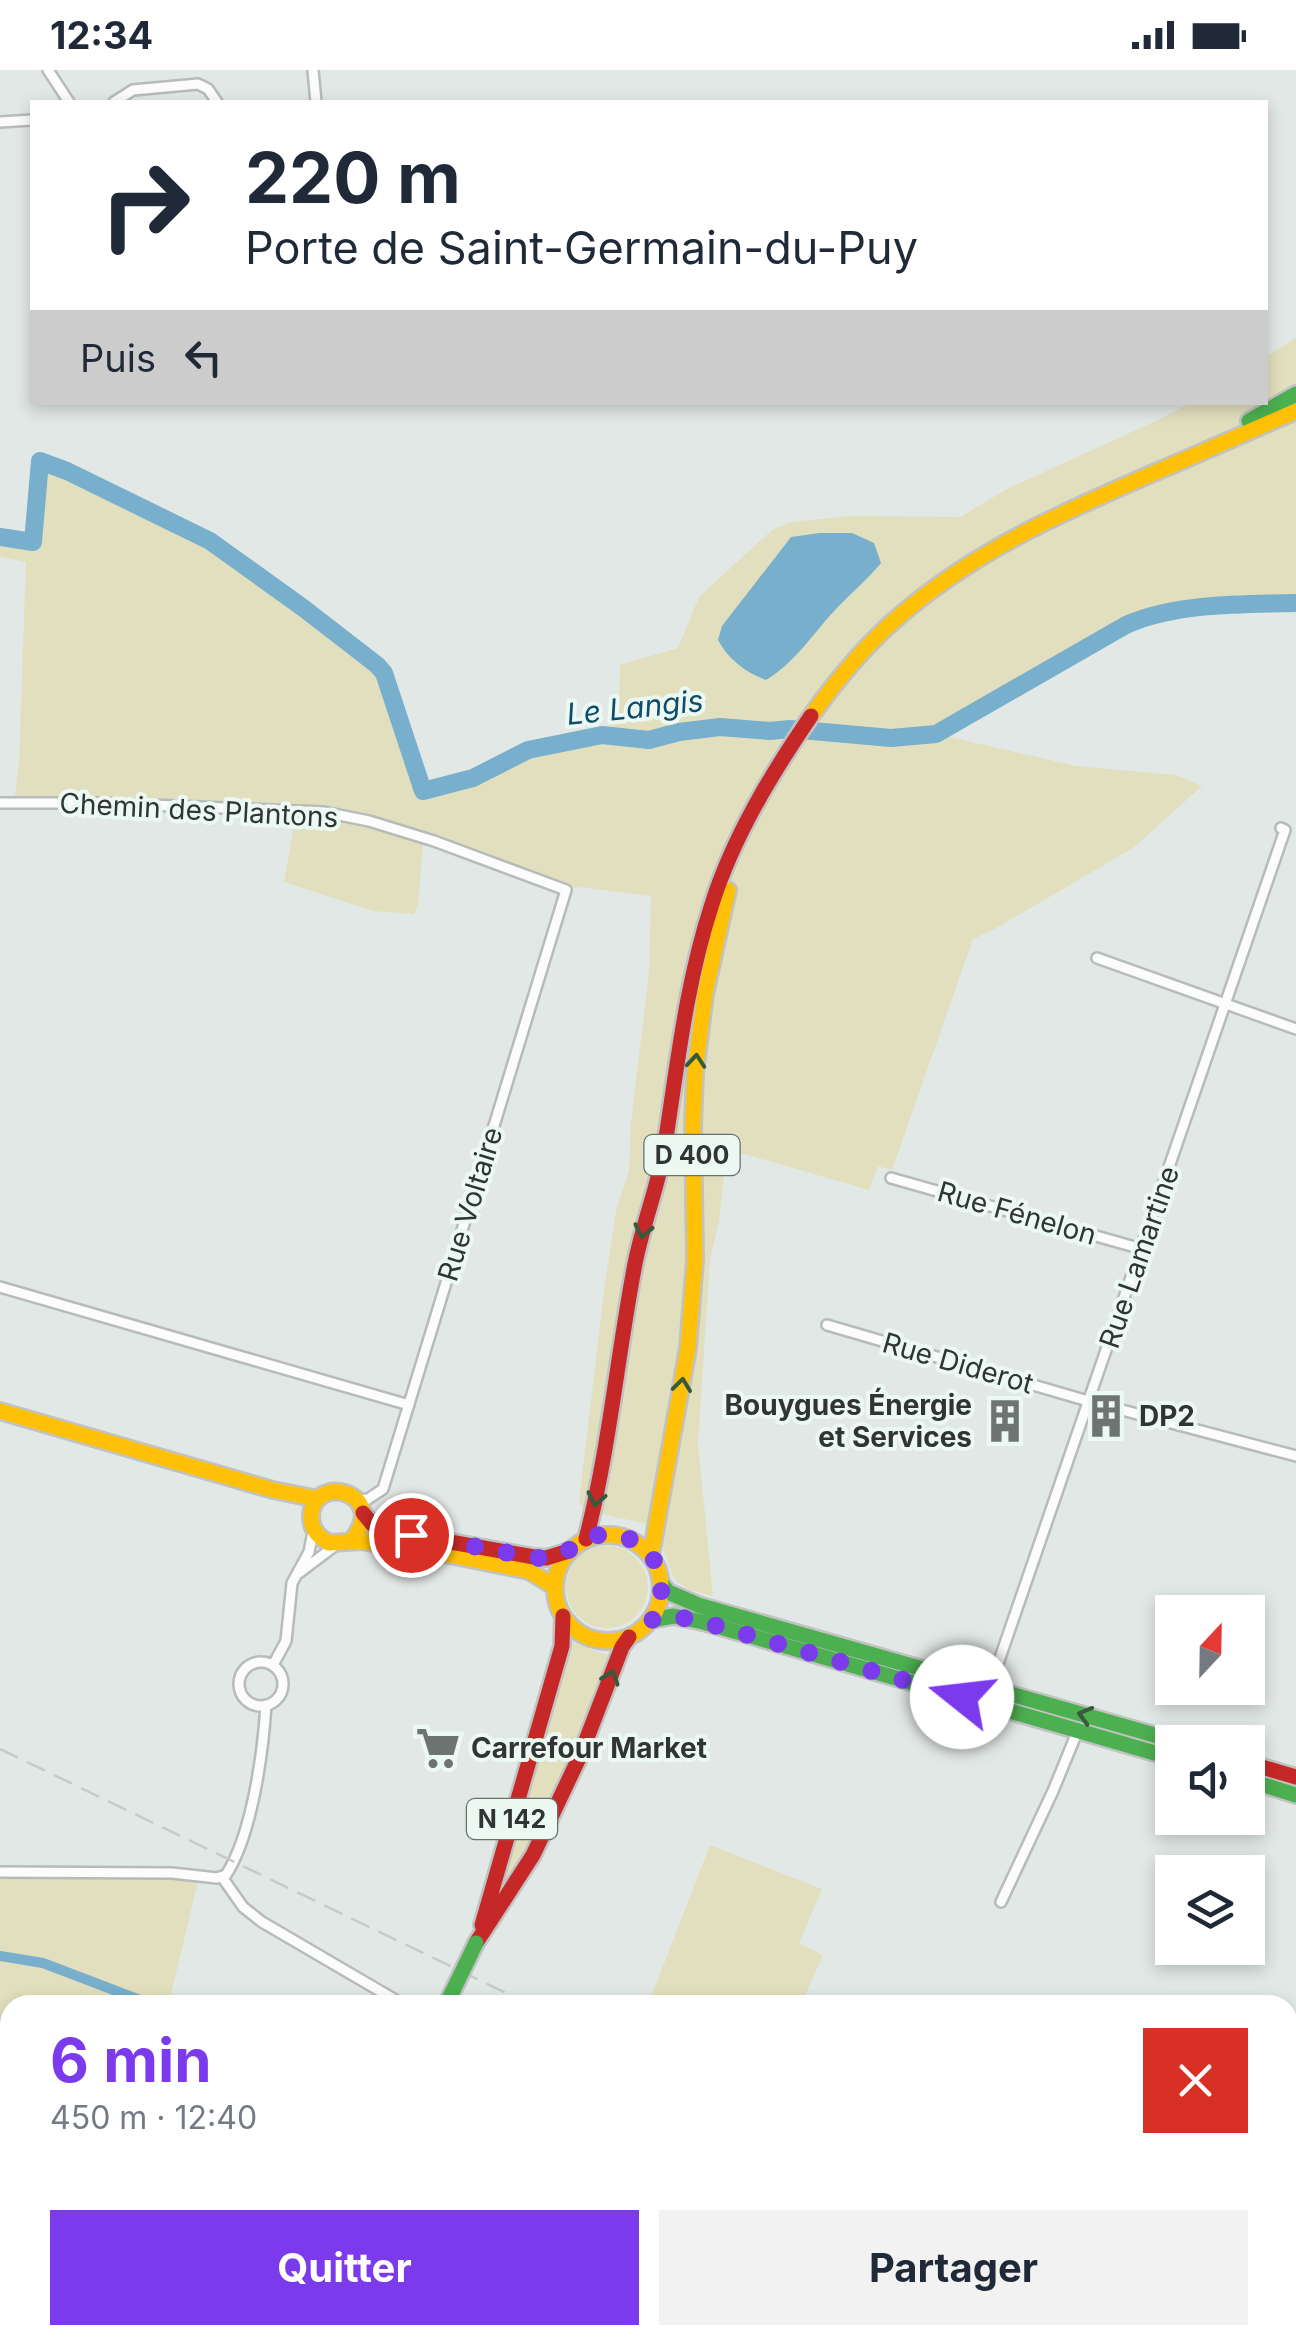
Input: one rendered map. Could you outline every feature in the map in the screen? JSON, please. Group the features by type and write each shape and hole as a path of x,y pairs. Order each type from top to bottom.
{"main road":[{"name":"D 400","path":"1163,469 1296,394"},
{"name":"D 400","path":"586,1539 615,1404 631,1284 662,1161 694,974 711,908 743,831 794,742 857,657 902,614 954,576 1009,540 1126,483 1296,411"},
{"name":"D 400","path":"650,1555 679,1407 694,1286 692,1164 699,1032 711,958 743,831"},
{"path":"0,1410 272,1490 318,1499 336,1491 348,1494 373,1524 400,1533 546,1558 569,1551 586,1539 604,1534 621,1536 638,1543 658,1569 661,1597 651,1620 629,1637 614,1640 585,1636 573,1627 563,1616 555,1587 559,1568 569,1551"},
{"path":"272,1490 312,1522 322,1540 384,1543 529,1572 555,1587"},
{"path":"312,1522 318,1499"},
{"path":"344,1542 361,1530 360,1507"},
{"path":"662,1584 668,1592 698,1605 1155,1735"},
{"name":"N 142","path":"476,1944 562,1646 563,1616"},
{"path":"651,1620 674,1616 703,1622 1155,1753"},
{"name":"N 142","path":"451,1995 476,1944 533,1855 580,1756 629,1637"},
{"path":"1265,1768 1296,1777"},
{"path":"1265,1785 1296,1795"}],"street":[{"path":"48,70 68,100"},
{"path":"313,70 316,100"},
{"path":"117,100 133,90 198,84 208,89 216,100"},
{"path":"0,122 30,120"},
{"name":"Chemin des Plantons","path":"0,803 324,812 434,841 566,890"},
{"name":"Rue Lamartine","path":"990,1688 1285,830 1281,828"},
{"name":"Rue Voltaire","path":"360,1507 383,1489 566,890"},
{"path":"1096,958 1296,1029"},
{"name":"Rue Fénelon","path":"891,1178 1142,1249"},
{"path":"0,1287 409,1405"},
{"name":"Rue Diderot","path":"827,1325 1296,1456"},
{"path":"273,1665 286,1642 292,1583 312,1545 312,1522"},
{"path":"298,1573 344,1542"},
{"path":"259,1662 273,1665 283,1684 278,1698 266,1705 252,1704 241,1694 239,1680 246,1667 259,1662"},
{"path":"0,1872 222,1877 238,1851 248,1818 262,1750 266,1705"},
{"path":"1001,1902 1054,1791 1078,1730"},
{"path":"222,1877 244,1907 262,1922 387,1995"}],"shaded area":[{"path":"1296,338 1296,603 1209,606 1145,618 1126,625 937,734 1076,766 1175,775 1202,786 1133,848 973,939 892,1170 878,1166 869,1190 727,1149 710,1260 698,1444 713,1596 690,1590 672,1574 654,1525 586,1511 579,1502 616,1211 629,1171 649,972 651,896 578,887 566,890 346,816 14,803 19,763 26,562 0,557 0,537 33,541 40,461 210,541 302,607 384,673 424,791 473,778 528,750 602,735 619,714 620,665 678,648 699,597 772,530 791,522 850,516 960,517 1007,489 1186,405 1268,405 1268,355"},
{"path":"296,815 346,820 423,843 414,914 373,911 284,882"},
{"path":"599,1546 615,1546 641,1564 648,1587 645,1603 636,1616 615,1628 599,1628 573,1610 566,1595 566,1579 584,1553"},
{"path":"569,1640 613,1655 585,1732 513,1881 500,1874"},
{"path":"710,1845 822,1889 799,1943 823,1955 805,1995 652,1995"},
{"path":"0,1872 199,1876 171,1995 0,1995"}],"water":[{"path":"852,533 874,543 881,563 795,656 766,680 744,669 727,654 718,640 722,626 791,537"}],"waterway":[{"name":"Le Langis","path":"0,537 33,542 40,461 210,541 302,607 384,673 423,791 473,778 528,750 602,735 649,740 720,727 891,738 936,734 1126,625 1145,618 1209,606 1296,603"},
{"path":"0,1956 43,1963 127,1995"}],"railway":[{"path":"0,1749 510,1995"}],"traffic: fast":[{"path":"1249,421 1296,394"},
{"path":"662,1584 668,1592 698,1605 1155,1735"},
{"path":"651,1620 674,1616 703,1622 1155,1753"},
{"path":"1265,1785 1296,1795"},
{"path":"451,1995 476,1943"}],"traffic: slow":[{"path":"811,716 878,636 968,565 1074,508 1296,411"},
{"path":"651,1555 688,1348 695,1260 695,1073 705,994 728,890"},
{"path":"0,1411 273,1490 318,1499"},
{"path":"352,1540 361,1524 362,1510 356,1500 335,1492 323,1495 315,1503 311,1522 316,1533 329,1543 362,1541 450,1555 529,1571 555,1587"},
{"path":"608,1535 628,1539 645,1551 657,1568 661,1588 657,1608 645,1625 628,1637 608,1641 588,1637 571,1625 559,1608 555,1588 559,1568 571,1551 588,1539 608,1535"}],"traffic: jam":[{"path":"586,1539 634,1269 661,1166 683,1026 703,934 742,830 811,716"},
{"path":"363,1513 373,1525 389,1531 534,1557 546,1558 569,1551"},
{"path":"482,1925 562,1646 563,1616"},
{"path":"476,1943 533,1855 580,1756 629,1637"},
{"path":"1265,1768 1296,1777"}],"place":[{"name":"DP2","path":"1106,1416"},
{"name":"Bouygues Énergie et Services","path":"1005,1421"},
{"name":"Carrefour Market","path":"438,1748"}],"route":[{"path":"411,1535 546,1558 569,1551 586,1539 604,1534 621,1536 638,1543 658,1569 661,1597 651,1620 674,1616 703,1622 962,1697"}]}
